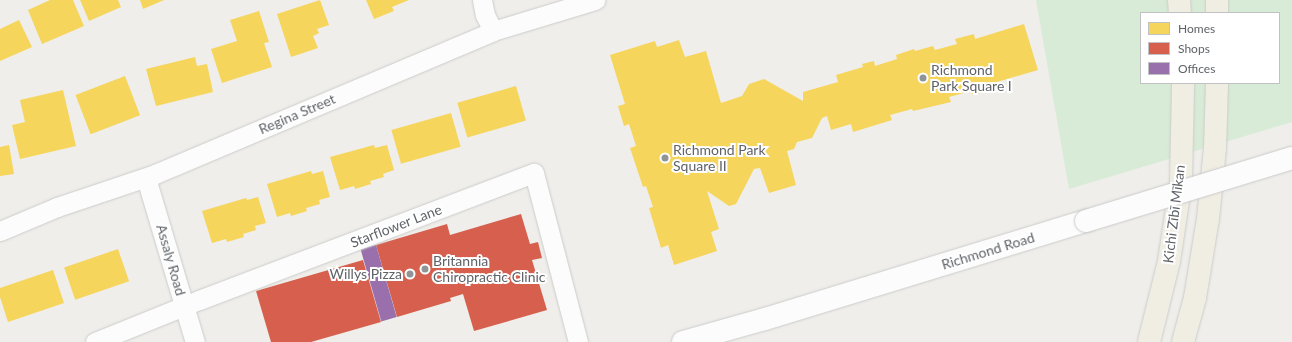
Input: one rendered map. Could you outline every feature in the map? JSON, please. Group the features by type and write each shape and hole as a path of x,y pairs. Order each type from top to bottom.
{"highway":[{"path":"1179,0 1180,12"},
{"path":"1217,0 1217,12"},
{"name":"Kichi Zībī Mīkan","path":"1149,342 1169,261 1181,182 1183,84"},
{"path":"1183,342 1195,298 1208,219 1215,148 1217,84"}],"main road":[{"name":"Richmond Road","path":"683,342 765,319 1292,158"}],"street":[{"path":"482,0 485,15 492,31"},
{"name":"Regina Street","path":"0,231 57,207 146,178 492,31 595,0"},
{"name":"Starflower Lane","path":"95,342 534,173 578,342"},
{"name":"Assaly Road","path":"146,178 154,200 195,342"}],"green space":[{"path":"1036,0 1292,0 1292,122 1069,189"}],"building: Homes":[{"path":"50,0 73,0 84,26 42,44 28,10"},
{"path":"80,0 118,0 121,7 89,21"},
{"path":"140,0 164,0 143,9"},
{"path":"320,0 329,25 317,29 319,33 313,36 318,48 291,57 277,14"},
{"path":"366,0 409,0 392,7 394,11 374,19"},
{"path":"259,11 269,42 264,43 272,67 222,83 211,49 237,41 230,20"},
{"path":"19,20 32,47 0,61 0,29"},
{"path":"1024,24 1038,70 990,84 991,90 973,95 971,91 949,97 951,102 913,111 912,109 890,115 892,120 853,132 851,124 831,130 827,116 822,118 812,138 797,142 794,149 787,151 796,185 769,193 760,168 754,169 736,204 729,206 707,191 719,229 711,232 717,251 674,265 668,245 661,248 649,208 653,207 646,186 643,187 630,148 636,146 629,124 624,126 618,106 625,104 610,55 655,41 657,47 679,40 685,57 706,51 721,103 742,96 749,84 764,79 803,101 803,92 838,82 836,75 863,67 862,64 874,61 875,66 897,59 896,55 914,49 915,51 933,46 935,50 957,44 955,39 974,34 975,39"},
{"path":"195,57 197,66 207,64 213,92 156,106 146,69"},
{"path":"125,76 140,115 91,134 76,95"},
{"path":"516,86 526,121 467,137 457,103"},
{"path":"63,90 76,146 20,159 12,125 25,122 20,100"},
{"path":"451,113 461,147 401,164 391,130"},
{"path":"9,145 14,174 0,176 0,147"},
{"path":"374,145 375,148 387,145 394,170 383,174 384,177 370,181 371,184 355,189 354,186 340,190 330,157"},
{"path":"311,171 312,174 323,171 330,197 319,200 320,204 306,208 307,211 291,216 290,213 277,217 267,184"},
{"path":"258,197 266,223 255,226 256,230 243,234 244,237 227,242 226,239 212,243 202,211 246,198 247,200"},
{"path":"118,249 129,281 75,300 64,268"},
{"path":"53,270 64,303 8,322 0,297 0,288"}],"building: Shops":[{"path":"521,214 530,244 538,242 542,258 532,260 547,310 474,331 463,294 450,298 451,301 397,317 376,245 447,224 450,235"},
{"path":"363,260 381,322 311,342 271,342 256,291"}],"building: Offices":[{"path":"376,245 397,317 381,322 361,249"}],"place":[{"name":"Richmond Park Square I","path":"923,78"},
{"name":"Richmond Park Square II","path":"665,158"},
{"name":"Britannia Chiropractic Clinic","path":"425,269"},
{"name":"Willys Pizza","path":"410,274"}]}
